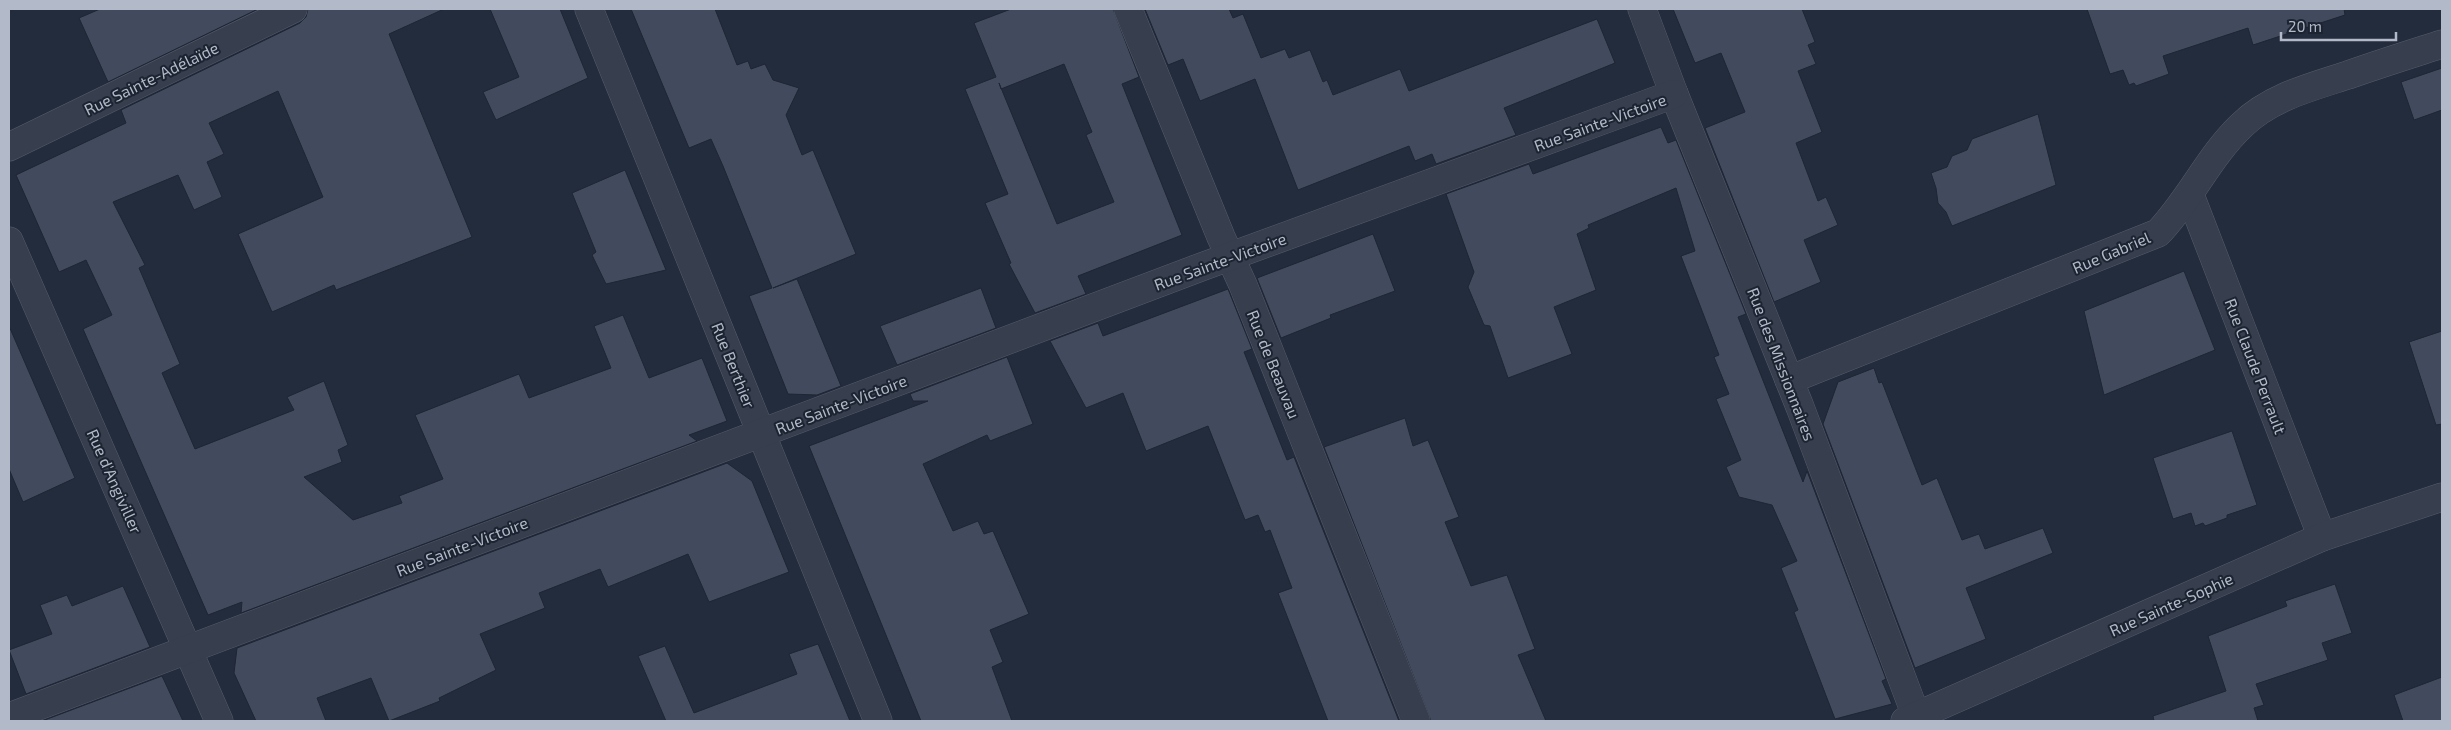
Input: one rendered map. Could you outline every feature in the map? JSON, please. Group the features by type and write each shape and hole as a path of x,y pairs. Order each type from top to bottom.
{"street":[{"name":"Rue Sainte-Adélaïde","path":"9,147 293,9"},
{"name":"Rue Berthier","path":"589,9 878,721"},
{"name":"Rue de Beauvau","path":"1128,9 1250,303 1416,721"},
{"name":"Rue des Missionnaires","path":"1642,9 1674,94 1789,380 1913,720"},
{"name":"Rue Gabriel","path":"1789,380 2158,233 2190,194 2208,166 2241,126 2263,107 2302,90 2442,44"},
{"name":"Rue Sainte-Victoire","path":"9,717 762,433 1674,94"},
{"name":"Rue Claude Perrault","path":"2190,194 2322,537"},
{"name":"Rue d'Angiviller","path":"9,240 219,721"},
{"name":"Rue Sainte-Sophie","path":"1913,720 2322,537 2442,497"}],"building":[{"path":"100,9 258,9 108,82 79,18"},
{"path":"308,9 444,9 389,34 472,237 336,290 334,285 272,312 238,234 323,197 278,91 209,123 224,154 207,162 222,197 194,210 178,175 113,202 145,265 139,268 180,364 162,373 195,449 294,410 287,397 324,381 348,445 338,450 342,462 304,477 353,520 402,503 399,496 443,479 415,415 519,374 529,398 611,368 594,326 623,315 649,378 702,358 727,421 689,435 697,441 241,613 242,602 208,615 83,329 112,315 86,260 59,272 16,175 126,123 121,110 300,23 306,17"},
{"path":"490,9 560,9 588,78 496,120 483,92 519,77"},
{"path":"631,9 715,9 737,65 748,61 751,69 765,64 773,80 799,88 786,115 802,155 813,150 856,254 773,288 797,279 841,386 817,395 788,394 749,296 772,288 723,166 711,139 689,148"},
{"path":"1011,9 1113,9 1139,77 1122,84 1182,235 1078,276 1086,294 1035,313 1009,264 1011,263 985,203 1008,194 965,89 996,77 974,23","holes":["1064,64 1092,132 1086,135 1114,202 1057,224 1001,89"]},
{"path":"1145,9 1229,9 1233,18 1243,14 1261,58 1285,49 1289,58 1310,50 1323,82 1327,80 1333,95 1400,69 1409,91 1597,19 1615,63 1504,108 1516,135 1436,164 1432,154 1415,161 1409,146 1298,190 1255,79 1200,101 1183,59 1168,65"},
{"path":"1673,9 1802,9 1815,42 1808,45 1816,64 1798,71 1822,132 1796,143 1818,201 1826,197 1838,225 1804,240 1821,282 1774,302 1705,128 1745,112 1721,53 1695,63"},
{"path":"2087,9 2344,9 2345,15 2253,45 2248,28 2163,56 2169,74 2136,86 2134,83 2129,85 2123,70 2110,74"},
{"path":"2442,68 2442,110 2414,120 2401,82"},
{"path":"2038,114 2056,185 1952,226 1946,212 1938,203 1931,173 1947,167 1952,156 1967,150 1972,139"},
{"path":"1661,127 1668,143 1676,140 1746,314 1738,317 1803,482 1807,471 1886,679 1882,681 1892,704 1835,719 1794,612 1798,610 1781,568 1797,561 1772,505 1739,497 1726,467 1741,460 1716,399 1729,394 1714,357 1719,355 1681,256 1695,251 1676,188 1588,225 1589,228 1577,234 1596,290 1554,307 1572,354 1508,378 1490,326 1484,325 1468,287 1474,272 1446,194 1529,164 1533,174"},
{"path":"625,170 666,270 606,284 592,255 596,252 572,193"},
{"path":"1373,234 1395,291 1330,315 1331,318 1281,338 1257,278"},
{"path":"2184,271 2215,350 2104,395 2084,311"},
{"path":"981,288 996,328 897,365 880,326"},
{"path":"1228,289 1252,349 1244,352 1287,460 1294,457 1399,721 1328,721 1278,593 1292,588 1270,530 1265,532 1258,515 1245,520 1208,426 1146,451 1123,393 1086,408 1050,341 1098,323 1103,336"},
{"path":"9,326 75,478 23,502 9,469"},
{"path":"2442,331 2442,424 2436,425 2409,342"},
{"path":"1007,357 1033,424 990,441 987,435 923,464 953,531 978,521 984,534 993,531 1029,614 990,630 1003,662 992,667 1012,721 921,721 809,446 928,401 913,401 910,394"},
{"path":"1874,368 1879,383 1882,382 1922,485 1937,478 1962,540 1979,534 1985,549 2043,528 2053,553 1966,588 1986,639 1915,668 1823,424 1838,382"},
{"path":"1405,418 1413,446 1428,440 1459,517 1445,522 1471,586 1507,575 1535,649 1518,655 1546,721 1431,721 1324,447"},
{"path":"2232,431 2257,505 2227,515 2227,518 2205,526 2203,523 2195,526 2191,513 2173,519 2153,458"},
{"path":"727,463 752,481 789,572 709,602 688,554 608,587 600,569 539,593 545,608 480,634 496,670 439,698 440,701 389,721 371,678 317,698 326,721 256,721 234,673 237,648"},
{"path":"2335,584 2352,633 2322,643 2328,660 2256,684 2264,705 2254,708 2258,721 2154,721 2153,716 2226,691 2208,636 2287,606 2285,601"},
{"path":"123,586 150,647 26,694 9,650 52,634 40,605 67,595 72,606"},
{"path":"818,644 850,721 666,721 638,656 665,646 694,713 797,674 789,654"},
{"path":"162,676 183,721 42,721"},
{"path":"2442,677 2442,721 2403,721 2394,695"}]}
